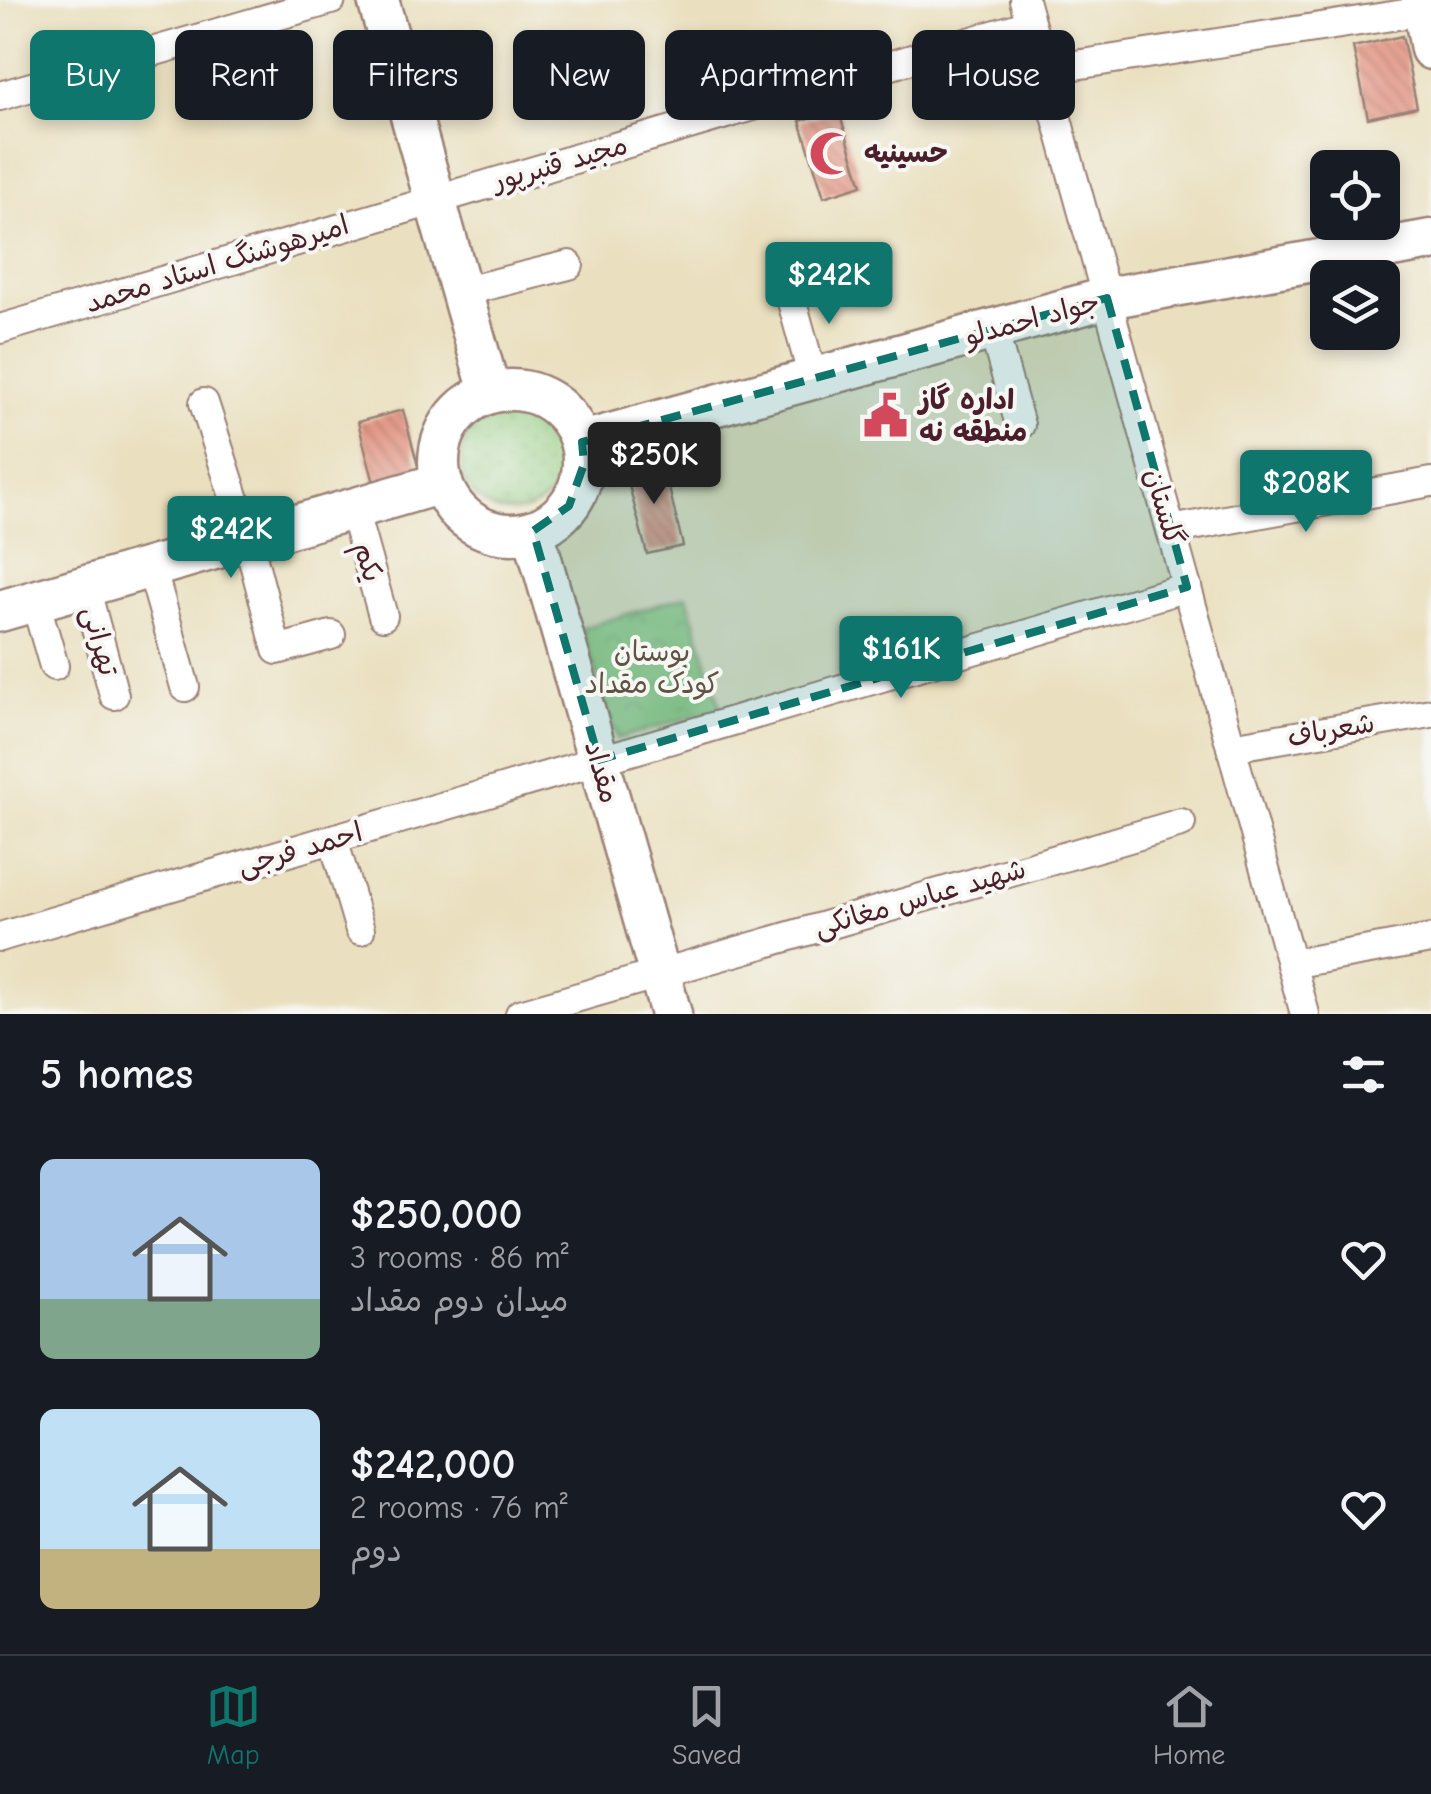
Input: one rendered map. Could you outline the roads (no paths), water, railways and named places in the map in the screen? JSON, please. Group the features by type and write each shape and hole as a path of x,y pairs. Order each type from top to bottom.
{"street":[{"path":"0,96 332,0"},
{"path":"378,0 490,392"},
{"name":"مجید قنبرپور","path":"435,200 1027,12"},
{"path":"1075,66 1426,20"},
{"name":"گلستان","path":"1057,120 1305,1014"},
{"name":"امیرهوشنگ استاد محمد","path":"0,329 435,200"},
{"name":"جواد احمدلو","path":"582,442 1106,298 1431,240"},
{"path":"461,292 568,265"},
{"path":"790,291 813,378"},
{"path":"993,329 1020,425"},
{"path":"513,389 536,393 556,404 572,421 582,442 580,486 570,506 533,531 511,534 488,530 468,520 452,504 442,483 442,438 453,418 470,402 490,392 513,389"},
{"path":"204,402 278,650 331,635"},
{"path":"1171,530 1431,482"},
{"path":"54,666 17,606 442,483"},
{"name":"یکم","path":"352,509 384,616"},
{"name":"مقداد","path":"533,531 671,1014"},
{"path":"151,567 185,687"},
{"name":"تهرانی","path":"85,586 114,695"},
{"name":"احمد فرجی","path":"0,937 1187,587"},
{"name":"شعرباف","path":"1231,747 1431,713"},
{"name":"شهید عباس مغانکی","path":"520,1014 1180,823"},
{"path":"333,839 360,930"},
{"path":"1291,964 1431,939"}],"place":[{"name":"حسینیه","path":"831,153"},
{"name":"اداره گاز منطقه نه","path":"886,416"}],"park label":[{"name":"بوستان کودک مقداد","path":"652,668"}]}
